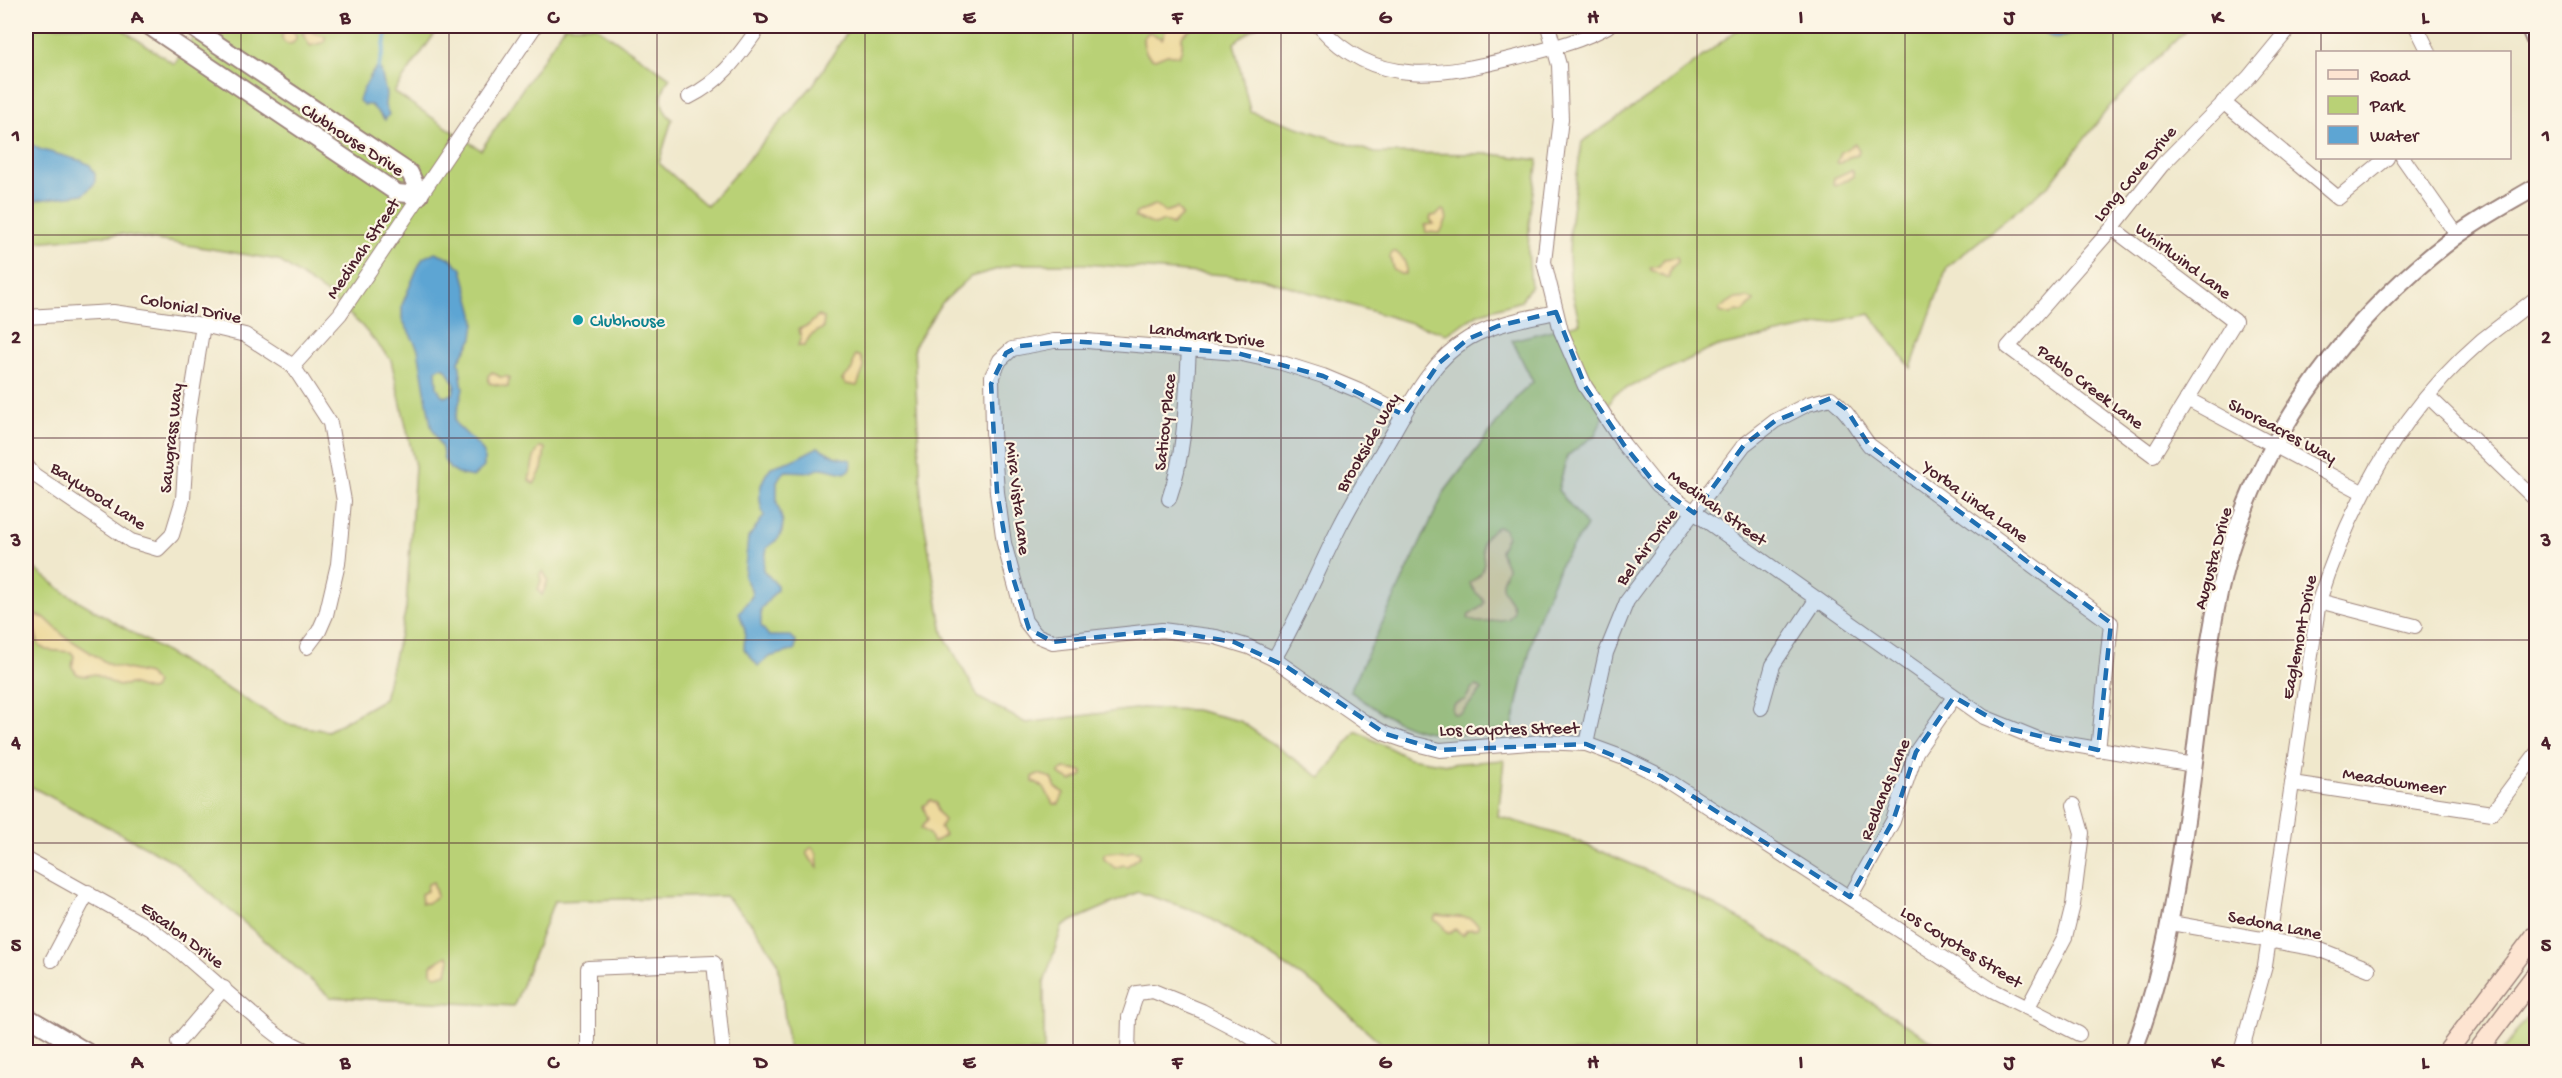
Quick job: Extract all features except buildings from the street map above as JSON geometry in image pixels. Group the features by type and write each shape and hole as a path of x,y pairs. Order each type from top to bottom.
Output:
{"main road":[{"path":"2447,1053 2536,934"},
{"path":"2477,1053 2536,974"}],"street":[{"name":"Clubhouse Drive","path":"148,26 397,193 420,195 410,173 190,26"},
{"name":"Medinah Street","path":"293,366 340,314 536,26"},
{"path":"688,97 712,84 723,74 760,26"},
{"name":"Medinah Street","path":"1548,26 1556,47 1561,81 1561,119 1544,262 1561,331 1585,386 1624,445 1657,486 1984,717 2038,739 2194,765"},
{"path":"1320,27 1339,46 1364,62 1407,73 1455,72 1556,47 1587,37 1608,26"},
{"name":"Long Cove Drive","path":"2008,347 2112,228 2162,165 2255,69 2291,26"},
{"path":"2416,26 2428,51"},
{"path":"2529,26 2536,43"},
{"path":"2223,102 2338,198 2386,159"},
{"path":"2404,159 2457,236"},
{"name":"Augusta Drive","path":"2133,1053 2157,983 2171,923 2219,597 2242,514 2274,446 2313,382 2358,326 2408,276 2457,236 2536,187"},
{"name":"Whirlwind Lane","path":"2112,228 2235,321 2187,399"},
{"name":"Eaglemont Drive","path":"2241,1053 2261,988 2270,940 2319,601 2333,559 2362,492 2377,465 2428,396 2482,340 2536,298"},
{"name":"Colonial Drive","path":"26,317 113,312 204,325 245,335 293,366 330,423 344,501 338,564 327,615 307,647"},
{"name":"Brookside Way","path":"1274,659 1301,612 1341,525 1404,415 1439,363 1468,339 1498,326 1556,312"},
{"name":"Sawgrass Way","path":"158,549 172,535 183,499 188,418 204,325"},
{"name":"Landmark Drive","path":"1000,360 1005,353 1019,346 1054,341 1100,341 1236,353 1302,369 1359,391 1404,415"},
{"name":"Pablo Creek Lane","path":"2008,347 2153,455 2187,399"},
{"name":"Saticoy Place","path":"1169,499 1181,454 1189,348"},
{"name":"Mira Vista Lane","path":"1000,360 995,368 991,384 999,509 1004,543 1022,613 1029,629 1036,635"},
{"path":"2428,396 2536,500"},
{"name":"Bel Air Drive","path":"1586,744 1606,653 1627,601 1744,445 1784,416 1808,404 1831,398"},
{"name":"Yorba Linda Lane","path":"1831,398 1846,409 1853,424 1869,445 2111,623 2098,750"},
{"name":"Shoreacres Way","path":"2187,399 2362,492"},
{"name":"Baywood Lane","path":"26,465 33,474 131,541 158,549"},
{"path":"1761,708 1773,665 1816,600"},
{"path":"2319,601 2415,626"},
{"name":"Los Coyotes Street","path":"1036,635 1045,640 1061,642 1144,631 1188,632 1234,642 1274,659 1363,721 1386,734 1412,743 1440,750 1542,742 1586,744 1624,758 1661,776 1992,990 2079,1034"},
{"name":"Redlands Lane","path":"1850,897 1893,821 1916,752 1954,697"},
{"name":"Meadowmeer","path":"2292,783 2492,813 2536,754"},
{"path":"2028,1007 2065,937 2073,905 2082,833 2074,805"},
{"name":"Escalon Drive","path":"26,859 151,929 281,1038 309,1053"},
{"path":"52,960 88,892"},
{"name":"Sedona Lane","path":"2171,923 2318,949 2369,969"},
{"path":"588,1053 588,968 714,963 723,1053"},
{"path":"178,1042 224,988"},
{"path":"1128,1053 1130,1017 1137,993 1154,991 1202,1011 1239,1030 1274,1053"},
{"path":"26,1016 87,1053"}],"highlighted area":[{"path":"1556,312 1585,386 1624,445 1657,486 1694,513 1744,445 1775,421 1831,398 1846,409 1869,445 2111,623 2098,750 2010,729 1954,697 1916,752 1893,821 1850,897 1661,776 1586,744 1440,750 1386,734 1287,667 1234,642 1162,630 1053,642 1029,629 1010,568 997,492 991,384 1006,353 1019,346 1071,341 1237,353 1323,376 1404,415 1439,363 1468,339 1498,326"}],"green space":[{"path":"26,26 117,26 174,64 202,26 440,26 394,92 481,150 565,26 595,26 670,78 664,88 662,99 664,110 672,119 659,163 707,206 813,85 851,26 1257,26 1234,43 1250,111 1375,153 1491,154 1538,160 1530,211 1528,252 1531,286 1521,301 1478,314 1447,334 1262,278 1085,264 1016,264 970,277 940,305 914,347 922,510 943,633 979,698 1026,723 1142,708 1195,710 1240,721 1321,778 1356,731 1409,758 1447,764 1504,760 1498,816 1570,838 1657,875 1742,920 1949,1052 1391,1052 1317,986 1202,913 1138,892 1062,927 1044,983 1044,1052 789,1052 778,962 753,925 725,896 554,901 514,1006 330,997 173,861 26,784 26,562 67,594 287,724 328,731 384,699 406,609 415,466 391,360 361,325 327,294 278,260 121,234 26,243"},
{"path":"1742,26 2190,26 2109,107 2050,184 1947,267 1911,368 1870,314 1713,348 1614,394 1595,435 1567,456 1558,490 1587,526 1561,563 1536,623 1512,729 1444,734 1409,726 1391,718 1350,691 1445,491 1517,397 1533,382 1512,340 1580,323 1571,286 1569,250 1582,142 1662,88"},
{"path":"2536,1011 2536,1052 2501,1052 2526,1019"}],"sand":[{"path":"1172,26 1194,26 1182,36 1179,56 1167,54 1155,59 1149,56 1144,48 1143,38 1149,32 1162,39 1166,29"},
{"path":"289,30 294,32 296,37 294,42 289,44 284,42 282,37 284,32"},
{"path":"309,31 325,36 325,42 310,46 302,33"},
{"path":"1855,144 1859,150 1858,155 1837,163 1841,152"},
{"path":"1851,170 1853,177 1833,185 1834,178"},
{"path":"1155,205 1165,212 1177,208 1182,215 1172,225 1164,221 1155,225 1135,217 1136,213"},
{"path":"1442,210 1445,211 1447,219 1440,233 1426,232 1425,225 1434,224 1430,219 1431,216 1437,215"},
{"path":"1392,252 1396,252 1404,262 1405,274 1400,274 1393,269 1390,257"},
{"path":"1677,257 1678,262 1671,268 1668,278 1650,268 1659,266 1664,259"},
{"path":"1749,298 1754,301 1743,312 1737,311 1731,315 1719,312 1719,309 1734,299"},
{"path":"818,316 824,318 823,328 810,336 804,346 798,346 801,337 799,329 809,325"},
{"path":"855,355 861,357 864,368 857,386 846,384 842,380 852,370"},
{"path":"492,372 500,377 509,377 508,387 489,383 488,376"},
{"path":"540,447 545,448 542,469 534,484 529,480 534,459"},
{"path":"1497,527 1503,528 1507,536 1500,551 1507,567 1502,586 1512,605 1513,613 1508,619 1487,622 1472,621 1468,618 1469,615 1484,602 1470,583 1481,573 1484,560 1482,545 1484,540"},
{"path":"543,571 548,580 542,595 538,590 541,581 540,574"},
{"path":"30,613 45,618 64,636 110,665 148,674 156,683 153,689 149,690 130,684 118,686 95,674 85,676 77,674 72,667 74,656 71,652 46,650 39,646 35,632 26,623 26,615"},
{"path":"1477,686 1482,690 1461,713 1454,714 1453,704 1465,700 1472,688"},
{"path":"1065,769 1082,771 1083,775 1071,781 1059,774"},
{"path":"1038,774 1052,778 1056,788 1064,793 1059,804 1053,804 1044,787 1033,782 1033,777"},
{"path":"931,800 936,803 938,812 944,820 940,828 945,835 933,843 929,834 921,828 928,819 923,806"},
{"path":"812,847 817,854 818,868 807,855 807,851"},
{"path":"1133,850 1139,852 1140,856 1127,866 1115,868 1104,859 1104,854 1127,853"},
{"path":"433,882 437,896 427,903 422,903 421,894 427,891 428,884"},
{"path":"1436,915 1469,918 1478,924 1478,928 1467,930 1463,935 1455,929 1447,933 1441,923 1434,920"},
{"path":"447,956 450,959 447,973 437,976 431,972 431,965"}],"water":[{"path":"2044,26 2087,26 2066,36 2055,38 2045,34"},
{"path":"375,69 381,70 386,94 385,106 389,114 385,120 371,105 364,105 359,101"},
{"path":"26,141 39,149 90,165 95,174 95,183 84,194 39,200 26,205"},
{"path":"435,252 450,258 462,269 474,314 473,338 459,361 463,389 455,420 484,453 484,467 473,477 458,474 450,469 444,460 442,449 431,426 418,349 402,319 402,305 423,258","holes":["442,367 446,369 455,385 453,394 445,397 437,387 436,370"]},
{"path":"818,447 834,456 851,460 851,469 845,473 822,468 810,472 786,471 777,482 777,503 783,522 782,532 778,539 767,548 763,570 777,585 777,590 761,609 761,626 769,636 791,636 796,641 795,650 769,657 758,666 744,649 745,630 739,613 752,596 744,577 748,538 764,516 760,503 761,485 771,467 793,460"}],"waterway":[{"path":"378,69 386,34 380,26"}],"place":[{"name":"Clubhouse","path":"578,320"}]}
